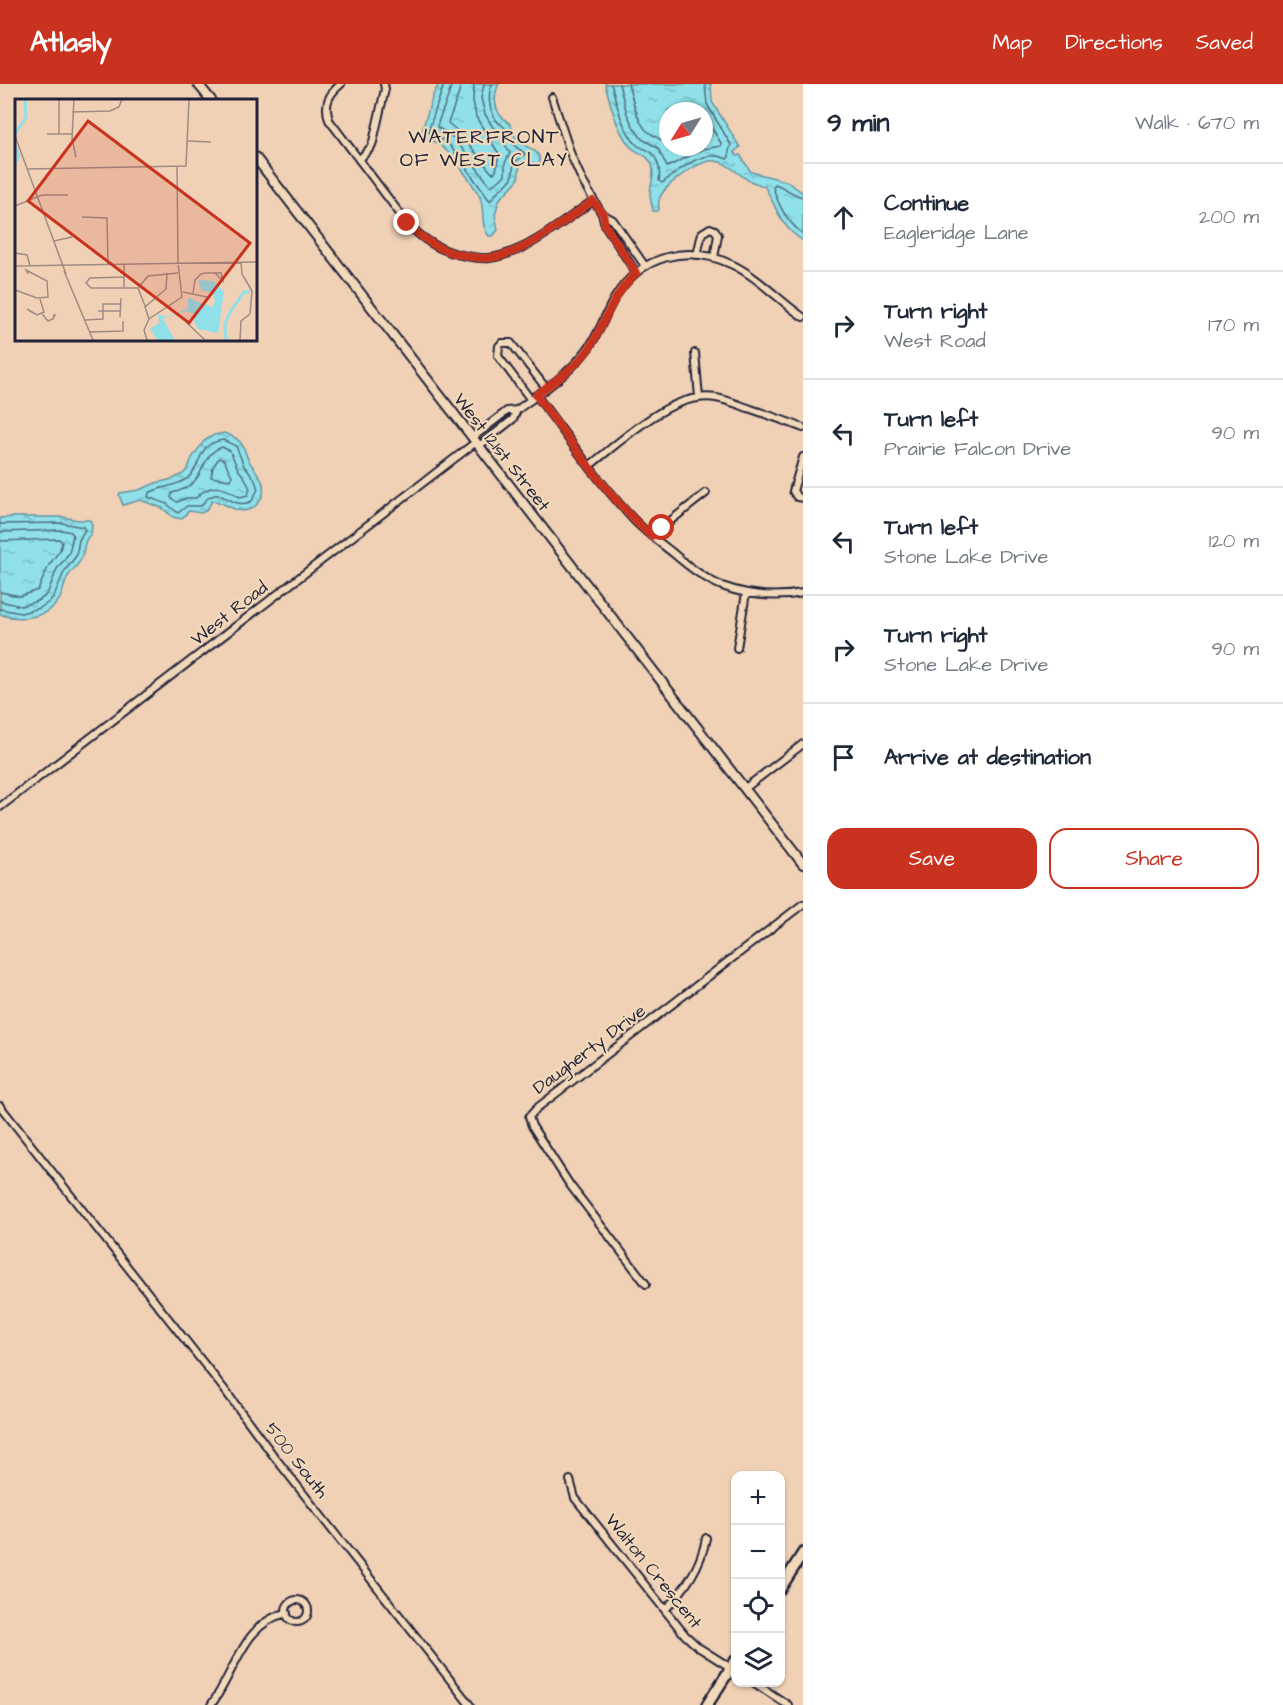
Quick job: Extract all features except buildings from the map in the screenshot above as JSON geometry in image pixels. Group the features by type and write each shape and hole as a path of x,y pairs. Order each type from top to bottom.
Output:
{"main road":[{"path":"785,1581 803,1553"},
{"path":"707,1705 731,1671"}],"street":[{"path":"198,84 210,99"},
{"path":"341,84 327,101 326,111 329,120 414,231 433,245 451,252 488,258 516,250 532,242 593,201"},
{"path":"358,160 373,142 385,89 384,84"},
{"path":"552,97 574,162 593,201 603,214 613,220 645,266"},
{"name":"West 121st Street","path":"256,158 803,864"},
{"path":"603,214 605,225 636,273"},
{"path":"697,255 702,233 710,228 718,235 714,258"},
{"name":"West Road","path":"0,807 475,442 513,419 517,410 569,370 589,349 613,301 625,283 645,266 671,256 697,255 714,258 741,270 803,317"},
{"path":"546,387 512,343 502,343 499,346 498,356 633,519 651,536 704,577 722,586 746,593 773,596 803,593"},
{"path":"695,353 699,397"},
{"path":"589,465 656,415 681,401 699,397 732,402 803,428"},
{"name":"West Road","path":"475,442 507,411 517,410"},
{"path":"803,457 793,491 797,497 803,498"},
{"path":"651,536 706,493"},
{"path":"736,648 746,593"},
{"path":"744,789 803,744"},
{"name":"Daugherty Drive","path":"646,1284 570,1185 532,1126 530,1114 803,904"},
{"name":"500 South","path":"0,1106 470,1705"},
{"name":"Walton Crescent","path":"570,1480 575,1498 685,1635 698,1647 731,1665"},
{"path":"665,1610 683,1590 701,1562 706,1538"},
{"path":"211,1705 252,1634 269,1618 287,1613"},
{"path":"759,1687 788,1705"}],"water":[{"path":"439,84 499,84 495,98 498,112 509,123 517,140 534,150 539,156 539,165 520,164 518,180 499,200 495,215 498,230 493,236 489,236 486,231 481,200 467,177 439,144 421,134 433,95"},
{"path":"605,84 711,84 712,102 659,102 659,156 713,156 713,104 740,147 734,152 737,156 740,155 751,172 786,181 803,193 803,241 784,223 765,187 715,161 700,164 674,181 662,194 659,210 653,211 650,193 652,165 648,158 629,145 614,115"},
{"path":"224,433 235,437 242,444 248,459 262,481 262,497 254,507 243,511 212,501 206,511 201,513 189,511 181,519 173,517 162,508 140,500 123,505 120,493 139,490 183,474 204,441 214,435"},
{"path":"63,517 90,520 92,525 91,534 85,542 81,559 67,578 59,600 47,611 32,617 0,614 0,518"}],"district":[{"name":"WATERFRONT OF WEST CLAY","path":"484,148"}],"route":[{"path":"407,223 423,238 442,249 488,258 516,250 532,242 593,201 603,214 605,225 636,273 625,283 613,301 589,349 569,370 536,395 608,490 633,519 651,536 662,528"}]}
